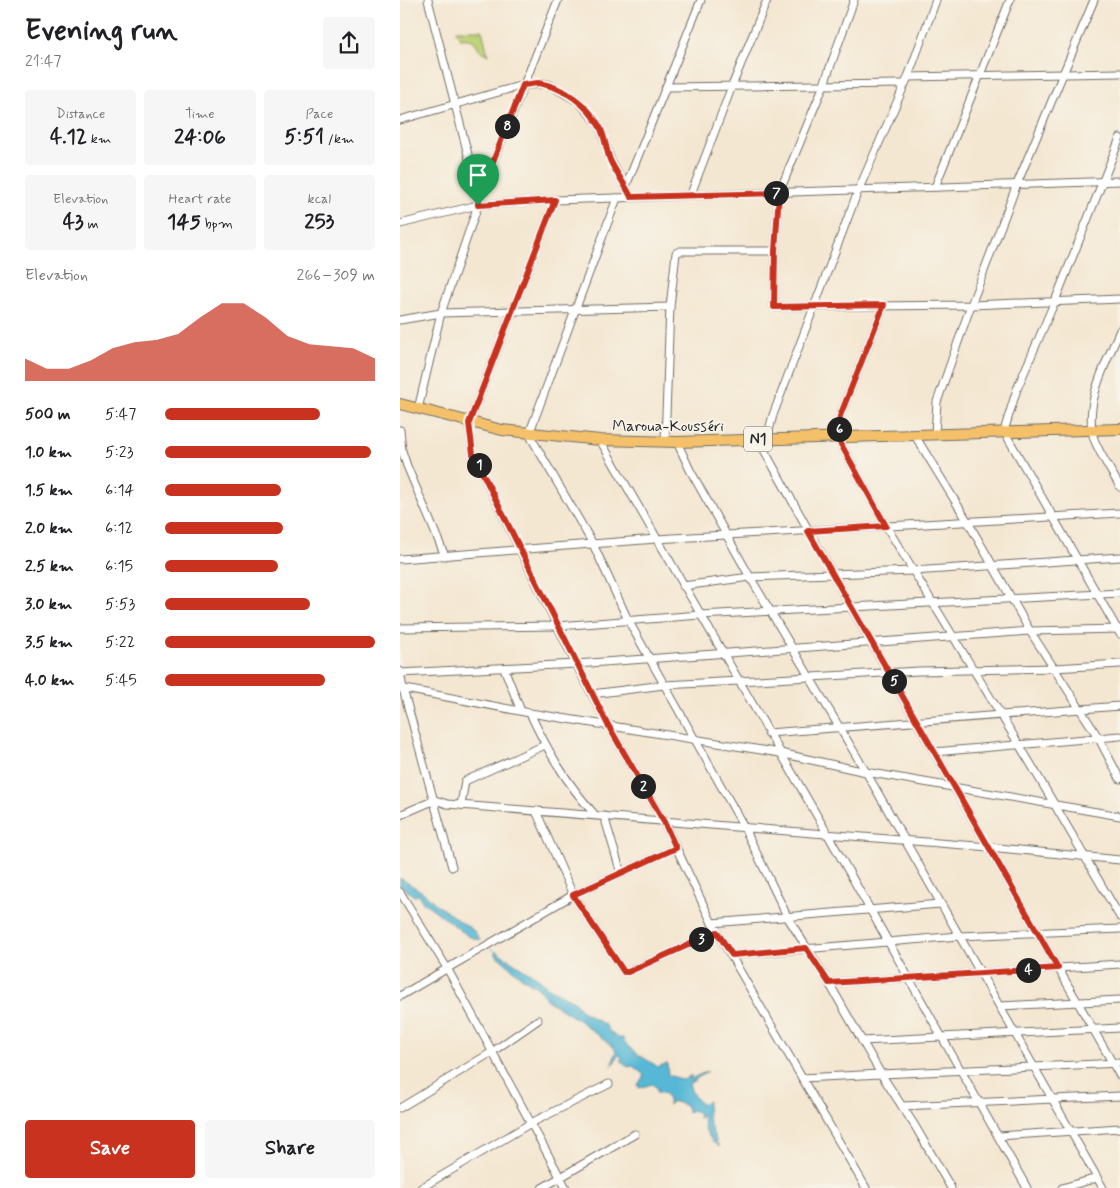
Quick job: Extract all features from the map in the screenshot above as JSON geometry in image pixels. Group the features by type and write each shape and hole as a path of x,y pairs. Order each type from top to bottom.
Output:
{"highway":[{"name":"Maroua-Kousséri","path":"400,404 469,423 529,434 600,440 677,442 1120,429"}],"street":[{"path":"428,0 479,197"},
{"path":"418,409 441,313 478,205 479,197 558,0"},
{"path":"626,186 701,0"},
{"path":"690,194 768,0"},
{"path":"854,0 823,87 779,193 774,307 971,305 1120,299"},
{"path":"936,0 906,80 858,192 773,415 762,439 808,531 832,574 1078,1003 1116,1063 1120,1076"},
{"path":"935,188 1010,0"},
{"path":"935,434 937,402 971,305 1017,184 1094,0"},
{"path":"666,87 823,87 980,76 1120,73"},
{"path":"400,120 523,85 548,84 578,101 600,127 611,161 631,197"},
{"path":"452,867 435,800 401,688 400,673 576,664 649,657 1030,631 1119,630 1004,431 1017,389 1055,301 1120,138"},
{"path":"400,224 478,205 555,200 690,194 858,192 1120,181"},
{"path":"617,198 529,434 593,544 628,620 692,738 744,827 788,918 829,983 881,1074 951,1188"},
{"path":"555,200 469,423 473,454 522,550 576,664 608,725 664,822 712,923 866,1188"},
{"path":"665,442 670,307 675,256 678,251 775,251"},
{"path":"884,305 840,416 837,437 886,526 952,637 1002,715 1120,917"},
{"path":"400,320 441,313 670,307"},
{"path":"1120,330 1101,375 1092,407 1092,430 1095,440 1120,487"},
{"path":"400,430 402,451 407,466 445,556"},
{"path":"914,434 968,522 1030,631 1056,668 1079,709 1116,764 1120,779"},
{"path":"600,440 827,833 1027,1188"},
{"path":"677,442 690,470 750,577 866,772 1103,1188"},
{"path":"400,559 656,539 1120,513"},
{"path":"683,586 750,577 913,571 992,564 1120,557"},
{"path":"400,628 558,626 771,610 1120,593"},
{"path":"592,694 664,685 889,673 1056,668 1120,664"},
{"path":"504,668 521,711"},
{"path":"401,688 521,711 780,753 866,772 1120,816"},
{"path":"768,733 1120,706"},
{"path":"530,712 545,745 570,786 594,815"},
{"path":"934,752 1120,736"},
{"path":"460,805 465,782 545,745"},
{"path":"400,815 435,800 460,805 827,833 906,842 989,847 1120,860"},
{"path":"536,811 573,895 624,972 628,972 717,932"},
{"path":"604,816 621,873"},
{"path":"400,996 573,895 676,848"},
{"path":"401,897 447,968 566,1188"},
{"path":"712,923 940,904"},
{"path":"732,955 959,936 1120,929"},
{"path":"829,983 1120,964"},
{"path":"1000,1006 1120,1000"},
{"path":"400,1108 492,1052 538,1020"},
{"path":"862,1041 1120,1028"},
{"path":"802,1078 1116,1063"},
{"path":"421,1188 532,1123 609,1084"},
{"path":"902,1106 1120,1096"},
{"path":"999,1136 1120,1128"},
{"path":"542,1188 635,1134"},
{"path":"1062,1188 1097,1178"}],"green space":[{"path":"456,30 482,30 488,55 479,50 472,40 460,39"}],"water":[{"path":"400,878 424,893 437,905 474,931 480,940 468,936 421,900 419,895 414,896 400,885"},
{"path":"496,951 541,980 547,987 574,1001 582,1011 605,1025 609,1031 620,1039 622,1037 628,1047 638,1054 658,1067 667,1063 668,1075 684,1080 691,1075 690,1079 708,1071 689,1084 699,1102 702,1104 708,1101 708,1119 719,1147 707,1133 703,1116 698,1118 699,1113 692,1110 688,1112 685,1105 672,1101 669,1105 666,1094 657,1092 657,1088 652,1084 639,1088 638,1085 644,1075 633,1066 628,1067 620,1060 622,1058 619,1054 612,1066 616,1051 613,1047 580,1021 547,1000 538,988 524,979 495,954"}],"waterway":[{"path":"490,948 497,953"}],"route":[{"path":"548,84 570,95 590,113 600,127 611,161 631,197 779,193 774,307 884,305 840,416 837,437 886,526 808,531 1058,968 829,983 806,948 732,955 717,932 628,972 621,970 573,895 676,848 664,822 608,725 576,664 522,550 473,454 470,444 469,423 555,200 478,205 479,197 523,85 548,84"}]}
